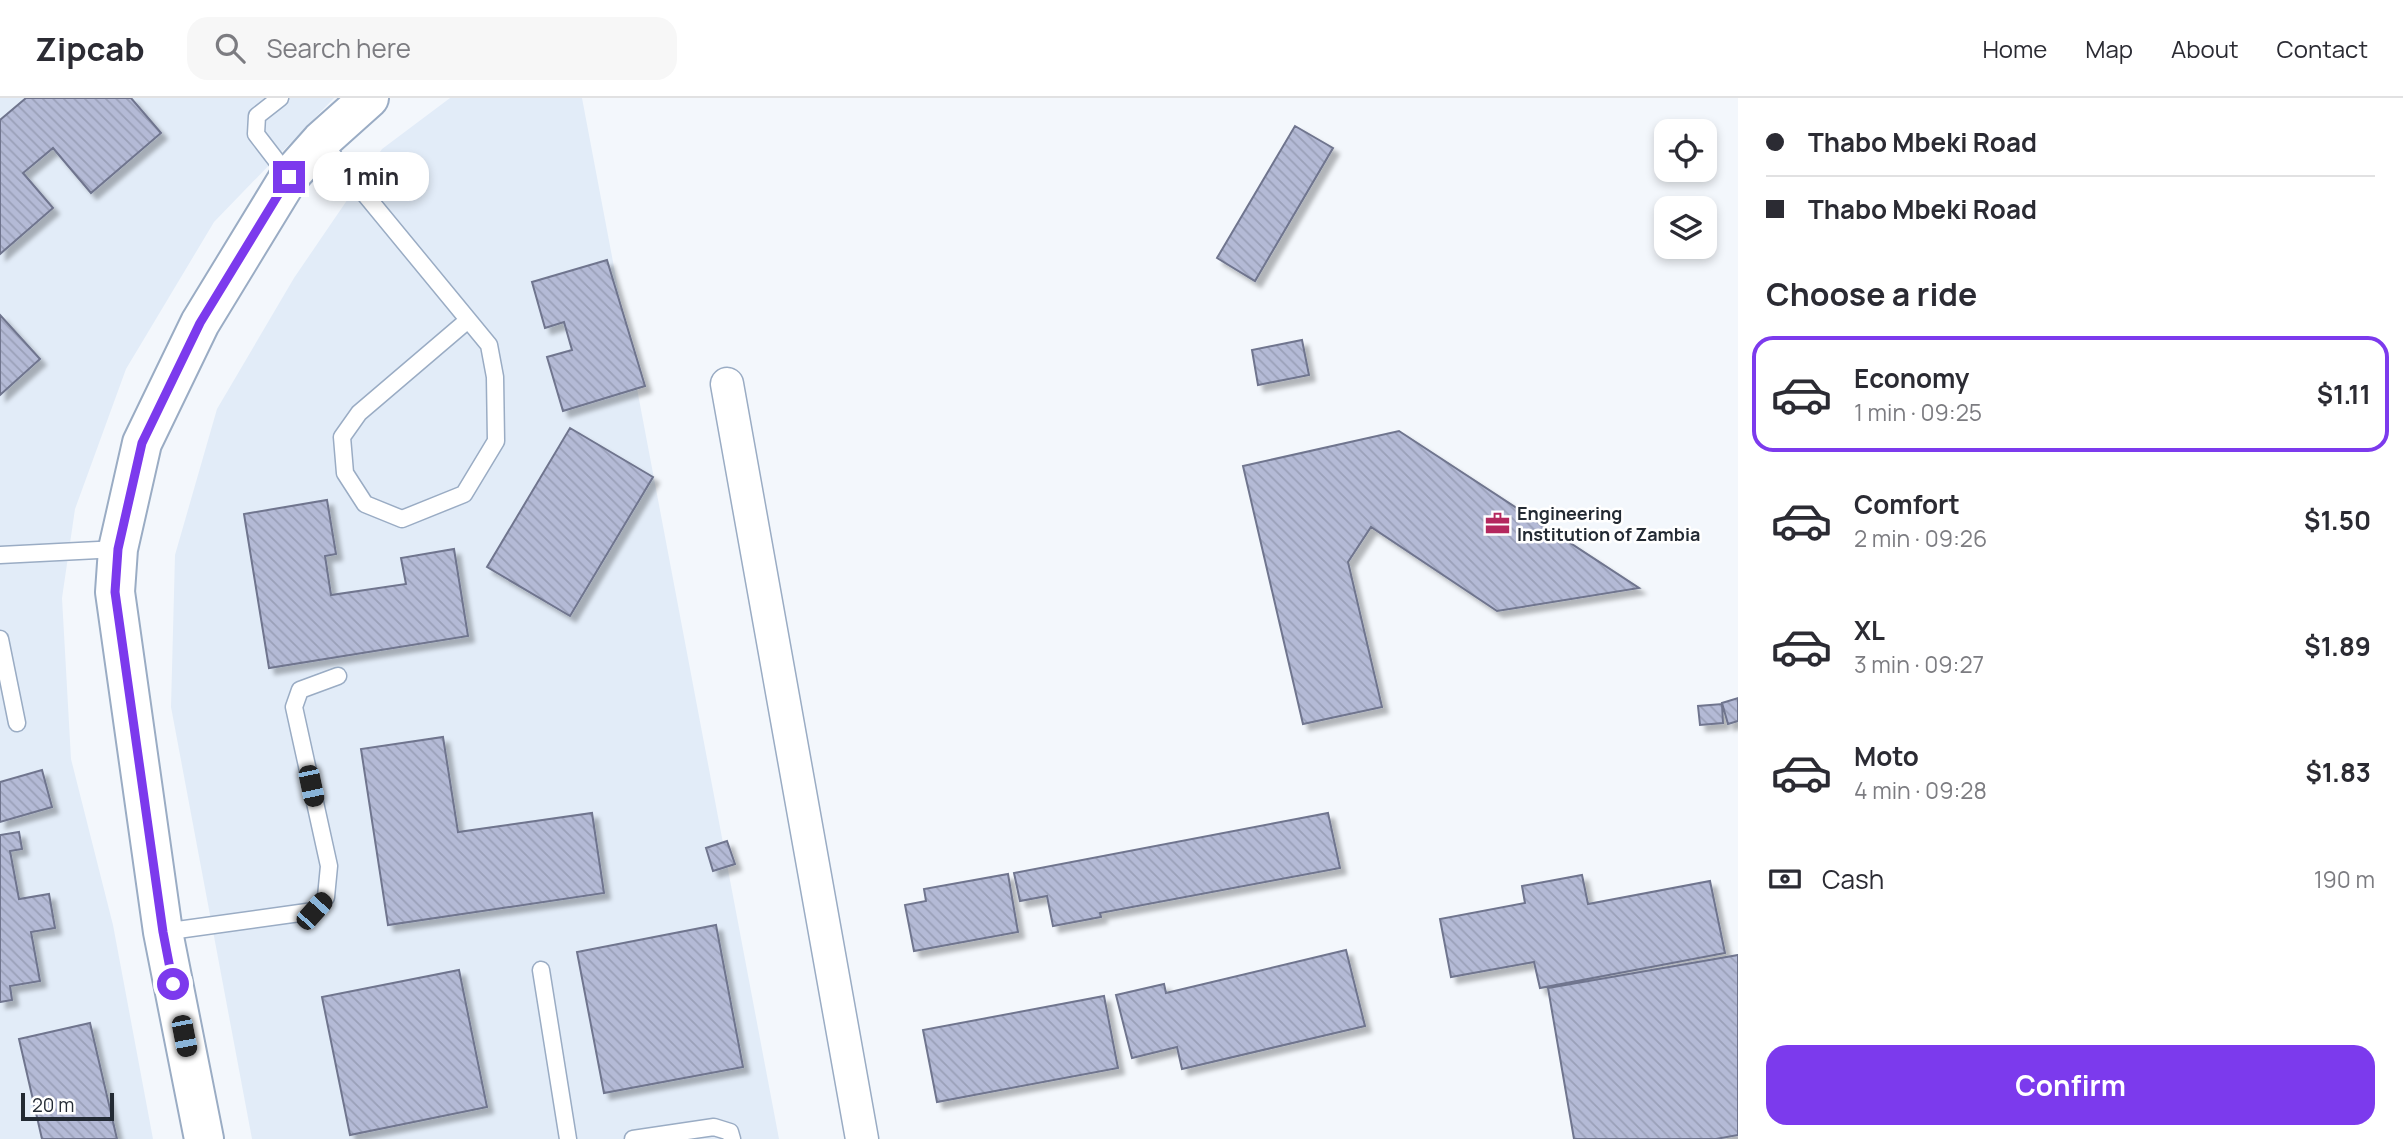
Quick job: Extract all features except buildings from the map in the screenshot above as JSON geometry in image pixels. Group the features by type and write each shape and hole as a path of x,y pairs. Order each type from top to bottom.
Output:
{"main road":[{"path":"204,1139 163,932 115,592 118,549 142,443 200,323 289,177 321,141 369,98"}],"street":[{"path":"727,384 862,1139"}],"lane":[{"path":"280,98 257,117 256,134 289,177"},
{"path":"321,141 489,345 495,377 496,440 464,494 402,519 365,504 345,473 342,437 359,413 468,320"},
{"path":"0,555 118,549"},
{"path":"0,639 17,723"},
{"path":"163,932 314,911 326,897 329,866 293,706 300,690 338,676"},
{"path":"541,970 568,1139"},
{"path":"633,1139 714,1127 730,1132 732,1139"}],"shaded area":[{"path":"0,98 334,98 214,222 126,369 75,509 62,598 71,759 113,925 153,1139 0,1139"},
{"path":"450,98 582,98 779,1139 252,1139 171,707 175,555 217,409 294,278 382,149"}],"place":[{"name":"Engineering Institution of Zambia","path":"1497,524"}],"route":[{"path":"173,984 163,932 115,592 118,549 142,443 200,323 289,177"}]}
